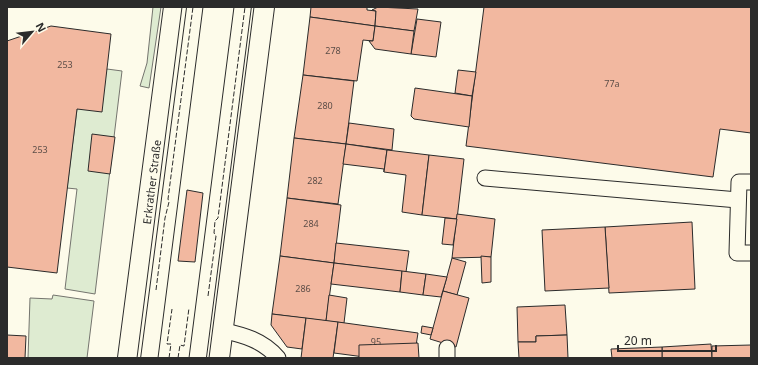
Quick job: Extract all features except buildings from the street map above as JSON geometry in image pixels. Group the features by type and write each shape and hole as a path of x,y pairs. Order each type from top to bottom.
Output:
{"main road":[{"name":"Erkrather Straße","path":"129,358 175,7"},
{"path":"218,358 263,7"}],"lane":[{"path":"485,178 738,200"},
{"path":"751,182 739,182 737,253 751,253"},
{"path":"221,330 253,339 269,347 278,358"}],"green space":[{"path":"153,7 161,7 149,88 140,86 147,63"},
{"path":"107,69 122,71 95,294 65,289 77,189 67,188 77,109"},
{"path":"53,295 94,301 87,358 28,358 30,298 52,299"}],"tram line":[{"path":"137,358 182,7"},
{"path":"158,358 203,7"},
{"path":"189,358 234,7"},
{"path":"209,358 254,7"}],"fence":[{"path":"156,290 165,218 169,202 168,199 193,7"},
{"path":"208,296 216,236 214,233 215,221 218,218 245,7"},
{"path":"178,358 180,345 184,346 189,308"},
{"path":"169,358 171,344 167,344 172,309"}]}
